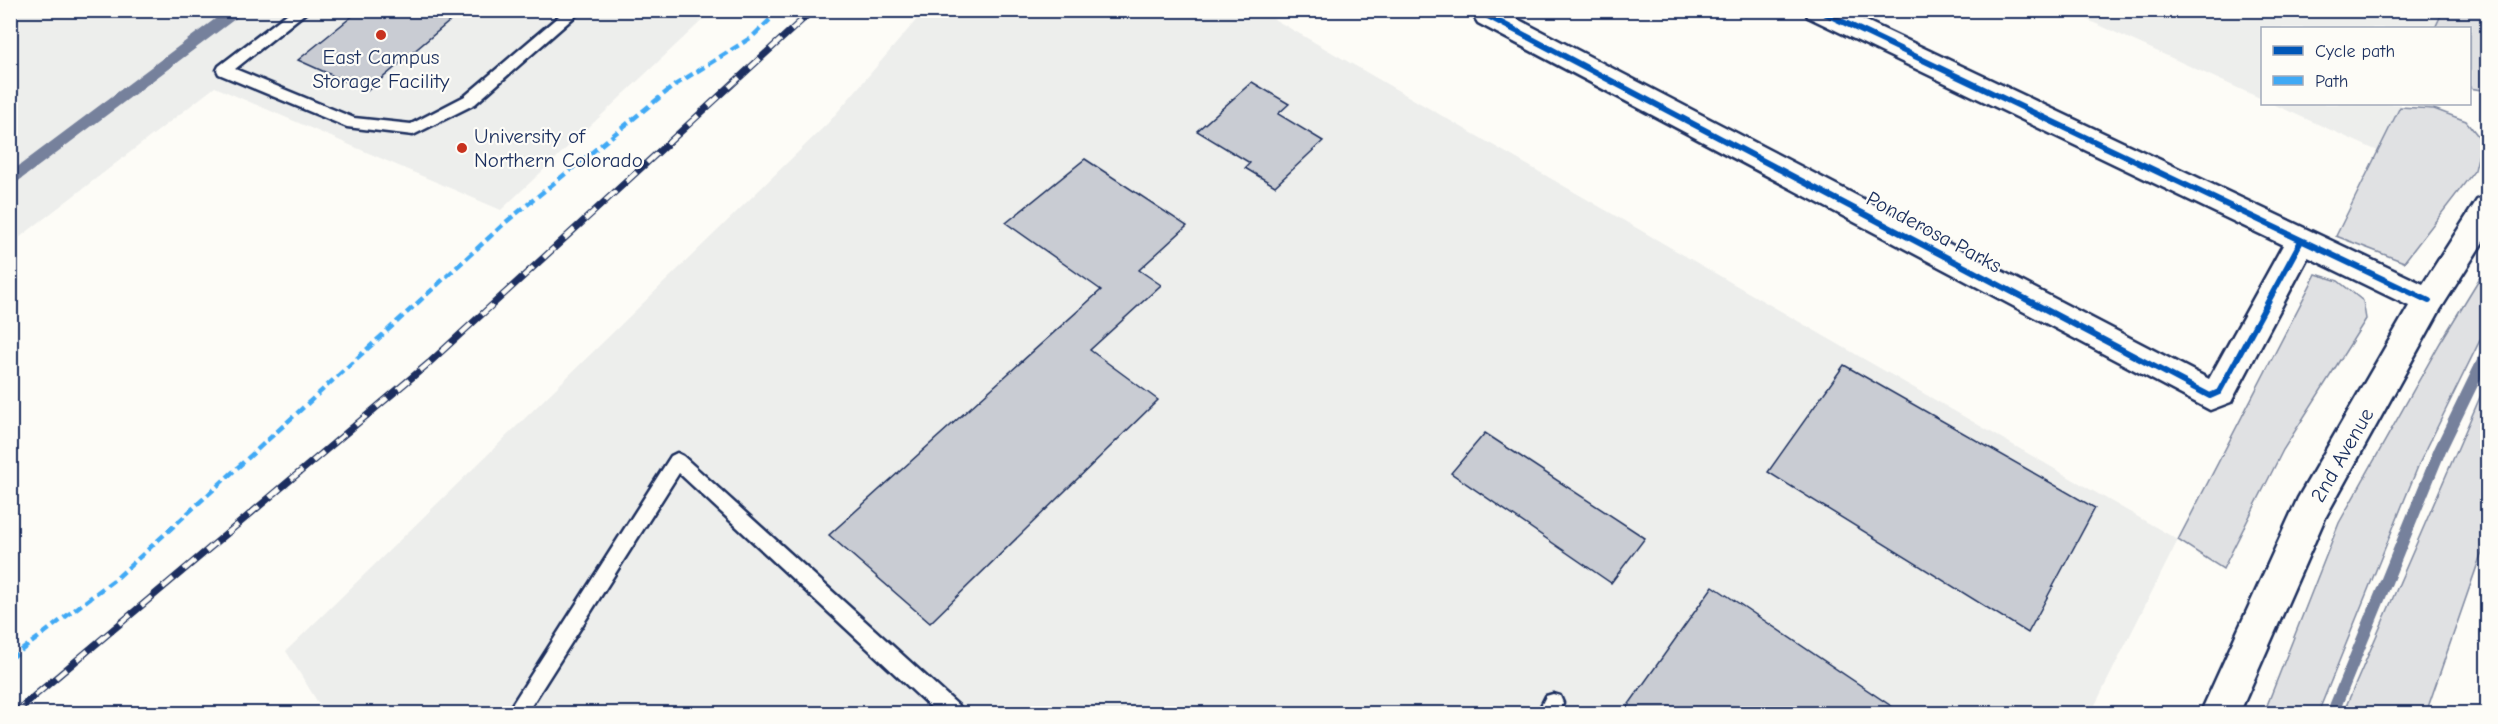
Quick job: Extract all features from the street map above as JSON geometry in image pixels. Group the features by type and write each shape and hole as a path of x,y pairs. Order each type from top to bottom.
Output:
{"street":[{"name":"Ponderosa Parks","path":"1483,10 1488,16 2210,396 2219,392 2301,241"},
{"path":"1818,10 2429,301"},
{"name":"2nd Avenue","path":"2219,714 2311,509 2429,301 2487,208"}],"lane":[{"path":"302,10 224,70 352,123 413,130 470,100 575,10"},
{"path":"515,714 677,461 953,714"}],"shaded area":[{"name":"University of Northern Colorado","path":"11,11 712,11 501,210 215,87 11,244"},
{"path":"924,11 1260,11 2178,540 2091,713 325,714 286,651 828,123"},
{"path":"2068,11 2443,11 2435,27 2261,27 2261,99"},
{"path":"2443,11 2487,11 2487,91 2471,88 2471,27 2435,27"},
{"path":"2275,105 2401,105 2380,152"},
{"path":"2400,107 2434,109 2466,121 2482,141 2475,170 2404,262 2336,236"},
{"path":"2487,266 2487,326 2419,464 2318,713 2264,713 2339,523 2440,343"},
{"path":"2316,274 2338,281 2363,301 2366,319 2283,450 2223,569 2178,540"},
{"path":"2487,381 2487,537 2426,713 2343,713"}],"building":[{"name":"East Campus Storage Facility","path":"360,10 463,10 367,91 298,60"},
{"path":"1252,82 1289,104 1278,114 1323,141 1275,186 1245,168 1250,163 1197,131"},
{"path":"1085,159 1187,226 1139,270 1161,285 1090,350 1158,400 930,623 829,535 1101,290 1006,223"},
{"path":"1844,365 2095,508 2028,633 1768,472"},
{"path":"1485,433 1645,538 1611,583 1451,473"},
{"path":"1713,586 1903,714 1622,714"}],"waterway":[{"path":"10,180 237,10"},
{"path":"2332,714 2440,450 2488,351"}],"railway":[{"path":"13,714 429,363 813,10"}],"marked path":[{"path":"10,659 119,576 506,222 675,85 752,37 780,10"}],"cycle path":[{"path":"1483,10 1488,16 2210,396 2219,392 2301,241"},
{"path":"1818,10 2429,301"}],"place":[{"name":"East Campus Storage Facility","path":"381,35"},
{"name":"University of Northern Colorado","path":"462,148"}]}
